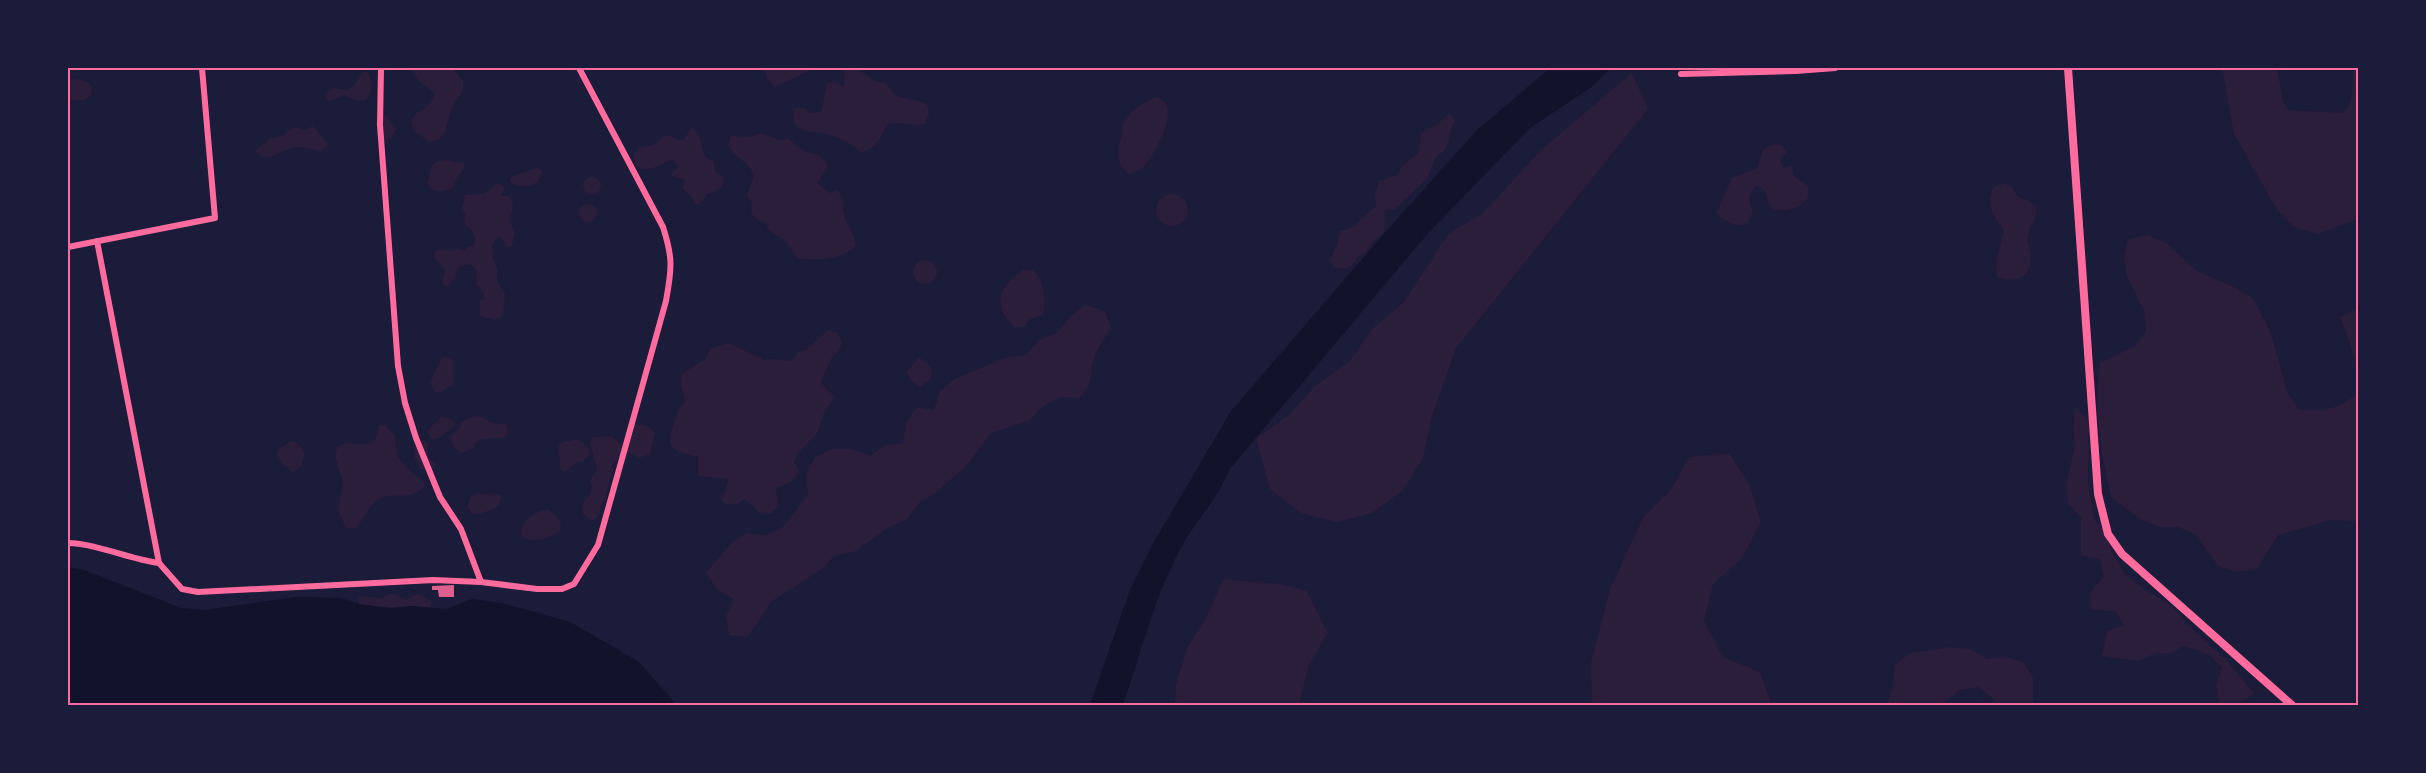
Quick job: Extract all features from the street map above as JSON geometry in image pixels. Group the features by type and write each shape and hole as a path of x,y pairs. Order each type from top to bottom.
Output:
{"street":[{"path":"68,248 215,218 202,68"},
{"path":"381,68 380,125 398,366 405,403 416,438 440,497 461,529 481,582"},
{"path":"97,241 159,563 182,589 198,592 433,580 481,582 537,590 562,590 574,584 598,545 666,301 672,265 671,250 663,226 579,68"},
{"path":"1681,74 1835,68"},
{"path":"2068,68 2098,494 2108,534 2122,554 2293,705"},
{"path":"68,543 83,544 136,560 159,563"}],"shaded area":[{"path":"414,68 452,68 463,81 463,91 452,107 445,132 439,139 430,142 414,131 411,121 416,113 428,106 435,93 419,81"},
{"path":"764,68 815,68 775,87 767,79"},
{"path":"845,68 852,68 874,80 886,83 890,90 900,97 927,104 929,114 925,124 888,124 875,144 861,153 837,137 798,127 793,117 794,108 804,108 811,113 821,112 827,83 837,82 844,87"},
{"path":"1550,68 1611,68 1593,86 1530,128 1429,232 1229,470 1219,491 1186,539 1171,568 1155,606 1123,705 1090,705 1130,590 1154,542 1231,411 1477,130"},
{"path":"2222,68 2277,68 2283,102 2289,110 2342,113 2351,99 2353,68 2358,68 2358,219 2318,234 2294,227 2277,210 2234,134"},
{"path":"362,72 367,72 371,83 370,94 366,100 358,101 344,95 330,101 325,99 326,93 333,88 347,90 355,84"},
{"path":"1632,73 1648,109 1456,348 1431,419 1423,459 1402,491 1372,513 1337,522 1301,513 1270,489 1256,438 1289,415 1315,386 1350,361 1372,329 1404,302 1448,234 1483,213 1541,150"},
{"path":"79,79 90,83 91,95 85,100 68,100 68,80"},
{"path":"1155,97 1163,100 1167,107 1168,115 1163,134 1144,166 1129,174 1122,167 1118,152 1124,122 1131,113"},
{"path":"1448,114 1456,119 1450,132 1449,142 1444,151 1436,157 1427,179 1395,209 1385,211 1384,232 1372,243 1367,252 1358,257 1349,269 1334,268 1330,259 1337,246 1340,231 1354,227 1376,207 1375,195 1379,181 1397,175 1402,166 1419,152 1421,133 1439,123"},
{"path":"381,117 388,117 396,129 390,139 383,142 378,140 379,130 375,123"},
{"path":"313,126 329,145 321,151 296,147 265,157 255,151 269,139 284,135 291,128 304,130"},
{"path":"692,128 700,138 705,156 714,162 715,172 723,177 723,186 713,193 708,193 700,204 695,205 691,196 683,189 685,179 675,178 671,174 678,168 677,163 672,160 652,168 641,169 633,157 638,148 654,145 661,138 669,135 683,140"},
{"path":"762,133 780,140 789,139 805,151 820,155 825,161 828,166 817,183 830,193 838,190 840,194 845,216 856,245 850,250 837,257 798,259 786,241 769,230 766,223 757,220 751,213 752,203 747,195 754,176 749,166 728,145 731,136 750,137"},
{"path":"1771,145 1781,145 1787,152 1780,159 1783,168 1792,165 1793,175 1808,186 1808,198 1801,205 1792,209 1773,210 1766,192 1758,185 1750,196 1753,210 1750,219 1743,226 1735,225 1716,214 1732,178 1757,168 1763,149"},
{"path":"446,160 464,163 464,168 455,181 454,187 444,191 432,190 428,183 431,167 436,162"},
{"path":"537,168 541,170 541,176 535,183 520,186 510,182 510,177"},
{"path":"592,177 598,180 601,186 598,192 592,195 586,192 583,186 586,180"},
{"path":"2004,183 2013,188 2018,197 2028,200 2036,207 2035,219 2027,237 2031,255 2030,265 2020,278 2009,280 1997,277 1997,258 2004,230 1990,204 1994,187"},
{"path":"496,184 501,184 505,188 501,196 509,196 512,200 513,209 509,219 515,232 512,246 507,248 502,239 498,237 492,245 497,268 497,282 505,294 503,315 495,320 480,316 480,301 484,299 483,291 476,284 475,269 470,265 460,267 447,286 442,284 445,269 434,258 434,253 437,250 465,251 467,247 472,247 475,236 464,223 465,214 462,210 465,195 484,194"},
{"path":"1172,194 1183,199 1188,210 1183,221 1172,226 1161,221 1156,210 1161,199"},
{"path":"588,204 594,207 597,213 594,219 588,222 582,219 579,213 582,207"},
{"path":"2148,235 2166,243 2197,271 2253,298 2271,333 2287,391 2298,409 2328,409 2356,395 2355,364 2340,317 2358,309 2358,521 2331,520 2278,535 2257,569 2237,572 2218,566 2196,535 2178,527 2160,527 2141,520 2111,497 2101,447 2098,414 2100,363 2135,346 2146,331 2144,311 2127,276 2124,258 2128,239"},
{"path":"925,260 934,263 937,272 934,281 925,284 916,281 913,272 916,263"},
{"path":"1023,270 1033,270 1040,279 1044,291 1044,309 1043,315 1030,319 1024,327 1014,327 1002,311 1001,296 1008,282"},
{"path":"1085,305 1105,311 1111,329 1100,345 1093,363 1090,381 1080,398 1060,397 1042,407 1029,421 991,433 967,465 937,492 919,503 907,519 888,528 854,552 835,555 822,569 771,602 748,637 729,635 726,615 734,599 717,590 706,573 731,543 747,533 766,535 784,526 808,494 806,475 815,457 832,449 852,449 870,456 885,445 903,443 906,423 917,407 934,410 940,391 955,379 1007,357 1026,355 1039,340 1058,332 1070,317"},
{"path":"828,330 838,333 842,342 839,351 831,359 821,383 835,397 824,413 818,432 797,454 794,463 799,471 797,475 790,482 776,487 778,506 771,513 761,514 745,499 737,504 727,505 720,498 726,490 728,479 698,476 698,457 679,452 671,446 671,432 678,409 685,402 681,374 706,359 710,349 729,343 764,360 791,361 797,353 806,350"},
{"path":"442,356 451,358 454,362 453,385 440,392 435,392 430,383"},
{"path":"919,357 932,370 931,380 919,387 911,381 907,372"},
{"path":"2075,407 2089,422 2088,481 2094,519 2108,534 2113,554 2123,572 2138,585 2172,606 2185,622 2229,663 2254,694 2238,703 2219,704 2216,685 2222,667 2208,654 2183,646 2170,654 2156,653 2138,661 2102,656 2107,631 2124,625 2116,612 2090,609 2091,591 2104,577 2100,559 2081,556 2081,518 2068,503 2066,484 2075,446 2073,427"},
{"path":"442,416 454,420 456,425 441,437 432,440 427,431"},
{"path":"474,416 482,417 495,424 507,425 508,434 504,438 481,439 472,446 476,447 461,453 453,446 450,437 460,427 461,422"},
{"path":"379,425 384,425 395,436 397,456 411,472 423,481 425,486 413,494 380,499 369,509 356,528 346,528 338,510 343,482 335,457 337,447 346,443 365,444 375,441"},
{"path":"633,425 646,426 655,433 650,454 639,458 625,451 613,464 601,509 596,519 591,520 583,514 582,504 589,497 592,487 591,480 597,470 590,442 592,437 611,436 623,445 629,428"},
{"path":"580,439 589,450 589,455 565,472 561,470 558,447 562,442"},
{"path":"424,440 428,444 428,457 435,463 434,468 430,470 420,469 415,458 414,447 419,441"},
{"path":"291,441 299,444 305,453 301,467 293,472 281,463 277,454 278,449"},
{"path":"1729,453 1750,486 1761,522 1742,558 1713,584 1704,621 1723,657 1760,672 1772,705 1592,705 1591,663 1610,589 1643,518 1670,491 1689,457"},
{"path":"478,493 499,495 502,498 495,508 475,514 467,507 470,497"},
{"path":"549,510 560,520 561,529 557,533 540,540 529,540 520,534 530,517"},
{"path":"68,567 84,570 181,608 204,610 297,597 341,598 359,604 390,608 413,606 446,609 472,599 502,603 570,622 638,661 677,705 68,705"},
{"path":"1223,579 1279,584 1307,591 1328,633 1308,667 1299,705 1175,705 1176,684 1187,648 1207,616"},
{"path":"389,594 407,600 421,595 430,601 430,608 413,606 390,608 359,604 359,596 381,598"},
{"path":"1950,647 1970,649 1987,659 2006,657 2023,662 2033,678 2033,705 1997,705 1994,699 1978,687 1959,690 1942,705 1887,705 1893,686 1895,665 1910,653"}],"building":[{"path":"454,585 454,597 439,597 438,590 432,590 432,586"}]}
